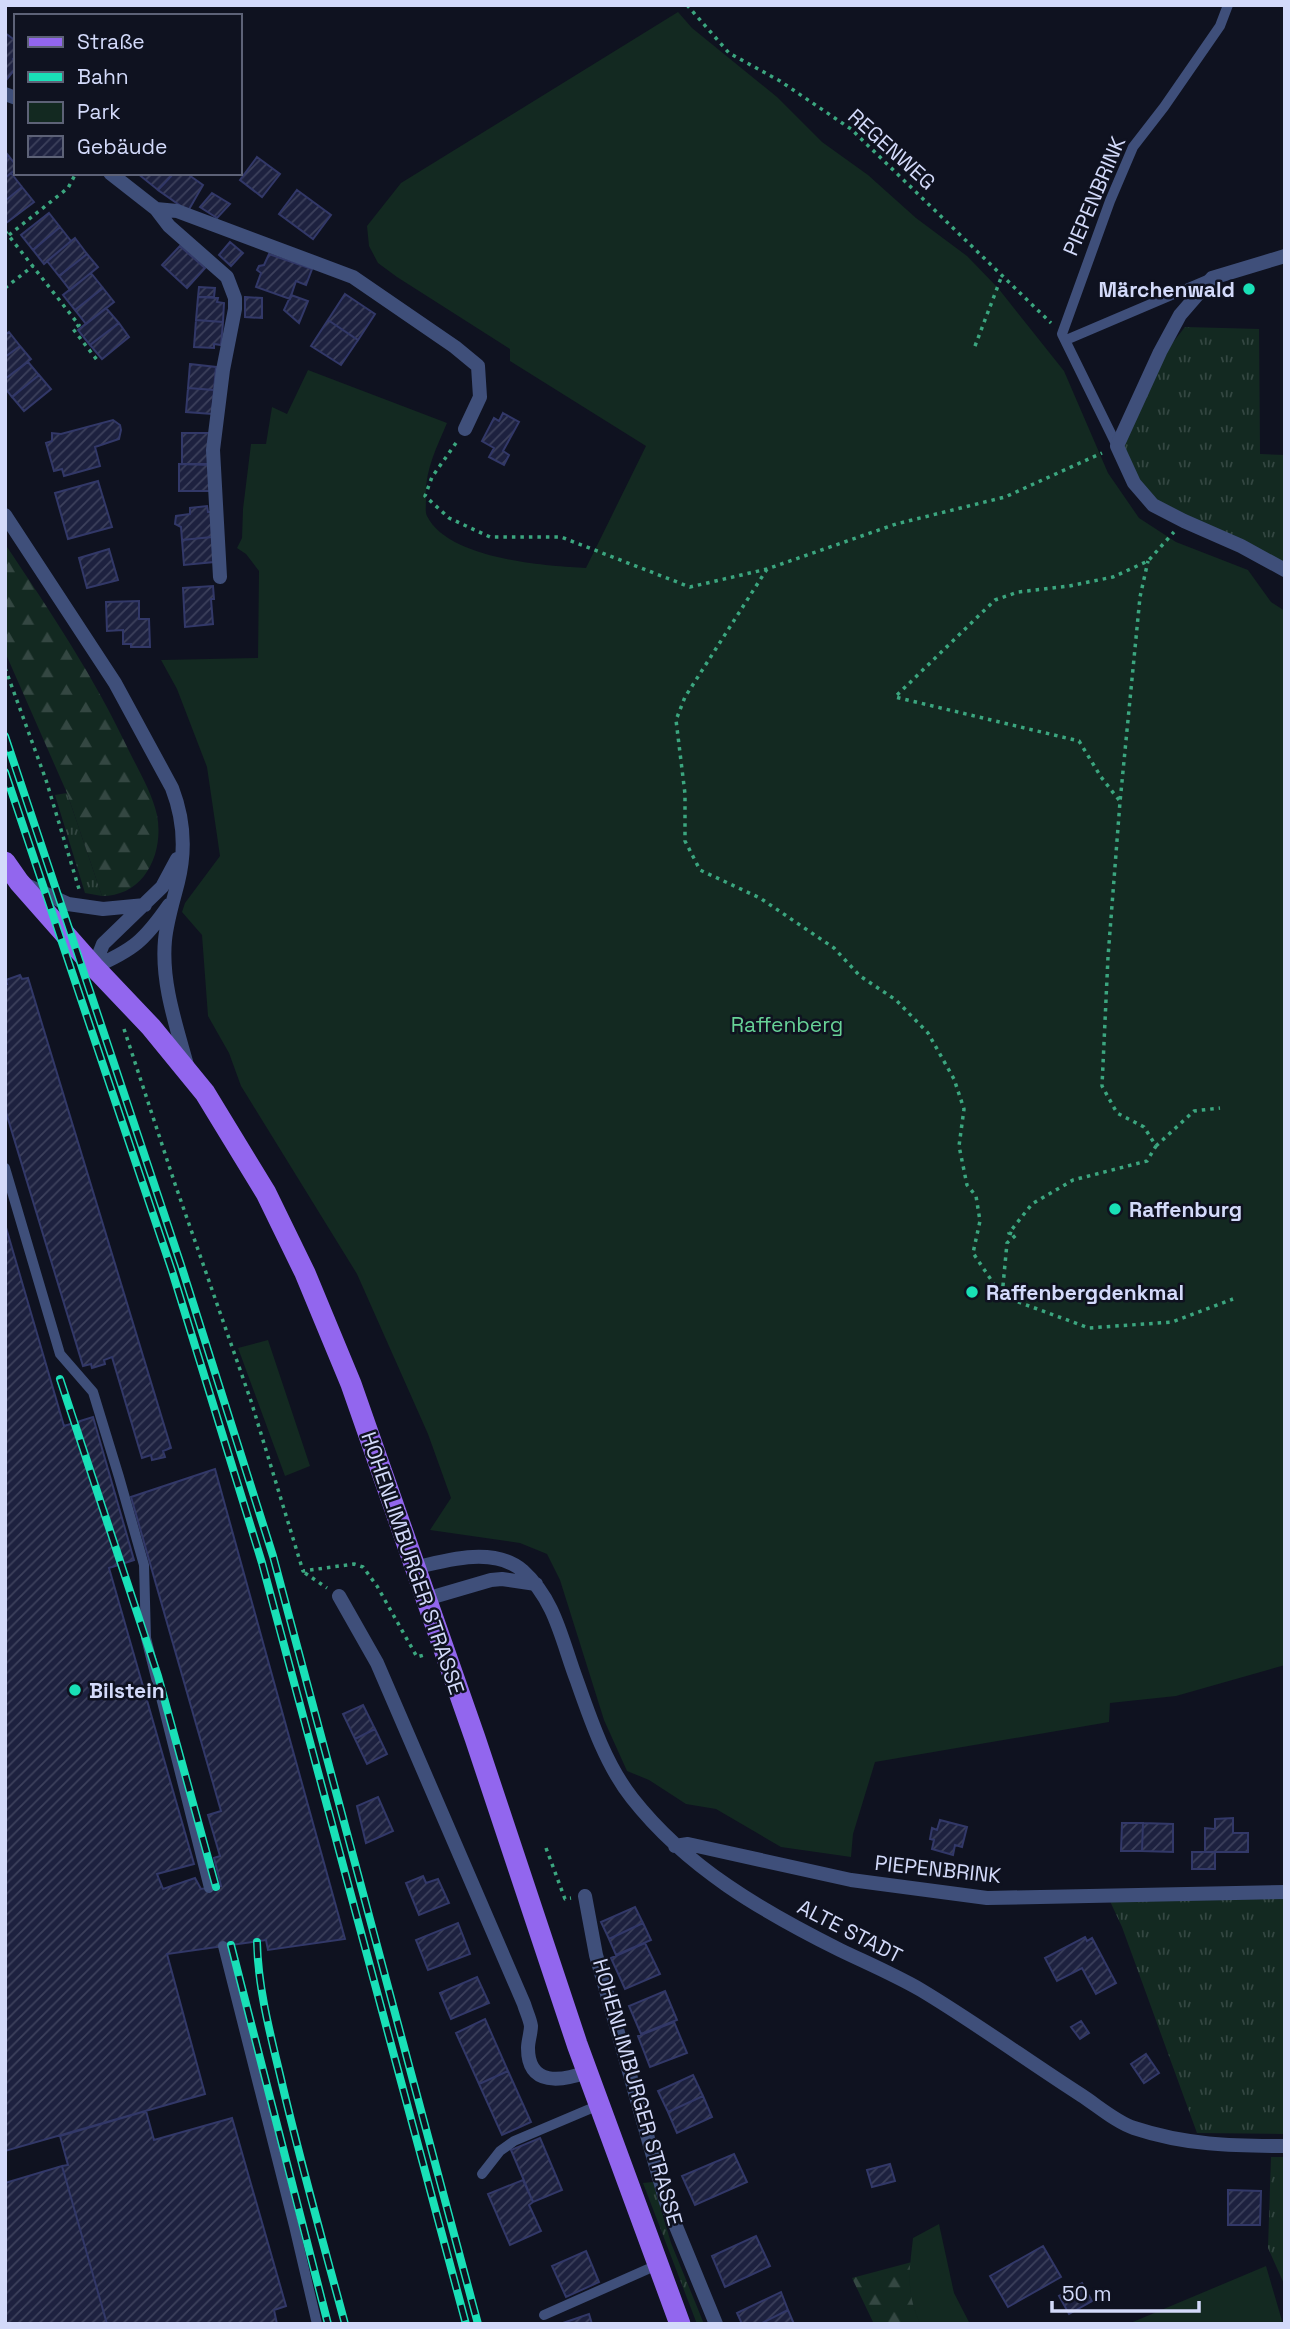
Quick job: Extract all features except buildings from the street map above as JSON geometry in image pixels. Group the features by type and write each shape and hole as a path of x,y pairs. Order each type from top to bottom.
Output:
{"main road":[{"name":"HOHENLIMBURGER STRASSE","path":"5,862 19,882 144,1020 205,1093 266,1193 305,1273 342,1359 475,1738 587,2072 680,2324"}],"street":[{"path":"113,175 156,209 169,226 227,277 235,298 213,450 220,577"},
{"path":"156,209 177,211 353,277 455,347 478,366 480,397 465,429"},
{"path":"1285,256 1212,278 1180,315 1117,446 1135,483 1153,505 1285,570"},
{"name":"HOHENLIMBURGER STRASSE","path":"5,515 115,683 172,788 183,827 182,864 165,942 166,980 190,1076"},
{"path":"94,967 103,944 162,887 182,850"},
{"path":"19,882 68,904 108,909 145,905"},
{"name":"HOHENLIMBURGER STRASSE","path":"94,967 136,946 150,933 173,899"},
{"name":"ALTE STADT","path":"414,1568 455,1558 500,1559 521,1569 536,1584 558,1621 576,1681 615,1773 631,1797 675,1846 705,1872 744,1898 920,1990 1131,2127 1214,2146 1285,2146"},
{"path":"426,1599 491,1580 536,1584"},
{"name":"HOHENLIMBURGER STRASSE","path":"339,1596 377,1663 524,2004 531,2026 528,2051 532,2067 539,2074 563,2080 587,2072"},
{"name":"PIEPENBRINK","path":"675,1846 688,1844 851,1880 987,1898 1285,1892"},
{"name":"HOHENLIMBURGER STRASSE","path":"586,1896 596,1955 666,2202 716,2324"}],"lane":[{"name":"PIEPENBRINK","path":"1064,337 1110,201 1133,147 1220,26 1228,5"},
{"path":"1117,446 1064,337 1212,278"},
{"path":"5,1168 60,1353 93,1392 144,1565 146,1638 209,1888"},
{"path":"223,1946 317,2324"},
{"path":"482,2174 500,2151 514,2141 599,2105"},
{"path":"544,2315 657,2264"}],"path":[{"name":"REGENWEG","path":"687,5 729,53 780,82 851,129 1064,337"},
{"path":"75,175 68,188 7,233 79,325 73,329 97,360"},
{"path":"5,288 33,266"},
{"path":"975,346 1001,278"},
{"path":"465,429 432,477 425,496 449,518 490,537 561,537 690,587 767,569 897,524 1005,497 1117,446"},
{"path":"1120,802 1079,741 895,697 995,600 1018,592 1113,577 1148,561 1184,521"},
{"path":"1148,561 1140,597 1120,802 1108,957 1102,1086 1117,1113 1144,1127 1156,1146"},
{"path":"767,569 685,697 677,720 685,793 685,841 700,870 760,898 834,948 860,976 896,1000 928,1033 954,1079 964,1109 959,1146 967,1185 976,1196 980,1221 973,1253 1002,1296 1089,1328 1172,1322 1233,1299"},
{"path":"5,668 46,780 78,885"},
{"path":"128,1042 251,1401 303,1571 339,1596"},
{"path":"1002,1296 1007,1243 1016,1235 1009,1233 1032,1204 1073,1180 1147,1161 1156,1146 1194,1111 1220,1108"},
{"path":"303,1571 354,1564 363,1567 377,1586 417,1657 443,1650"},
{"path":"546,1848 565,1899 586,1896"}],"green space":[{"name":"Raffenberg","path":"678,12 692,28 777,97 822,142 868,175 916,218 967,256 998,288 1064,371 1108,473 1139,518 1176,542 1248,570 1271,602 1285,611 1285,1665 1176,1696 1110,1703 1109,1722 875,1762 853,1834 851,1857 781,1847 716,1809 686,1804 649,1780 627,1771 604,1720 560,1580 547,1554 520,1543 430,1530 451,1498 428,1434 357,1274 241,1086 229,1053 208,1016 202,935 182,912 185,903 220,856 207,767 177,689 161,660 258,658 259,571 246,554 237,548 242,538 251,444 266,444 272,407 287,414 308,370 447,423 432,461 426,490 426,514 438,530 455,542 499,557 586,568 646,446 510,361 510,349 378,263 369,246 367,226 401,183"},
{"path":"1185,327 1259,329 1260,454 1285,455 1285,570 1153,505 1117,446 1163,355"},
{"path":"5,544 87,671 145,782 155,807 158,831 152,862 140,881 120,893 102,896 67,793 5,652"},
{"path":"67,793 102,896 85,893 55,795"},
{"path":"268,1340 310,1466 285,1476 238,1348"},
{"path":"1285,1897 1285,2134 1197,2133 1122,1927 1109,1899"},
{"path":"1271,2157 1285,2157 1285,2286 1268,2248"},
{"path":"653,2182 671,2243 704,2324 697,2324 643,2183"},
{"path":"939,2224 954,2293 970,2324 920,2324 912,2302 910,2262 913,2238"},
{"path":"927,2258 967,2324 874,2324 852,2278"},
{"path":"1266,2266 1283,2324 1128,2324"}],"railway":[{"path":"5,736 181,1265 273,1556 478,2324"},
{"path":"5,772 172,1271 262,1563 466,2324"},
{"path":"60,1379 158,1676 216,1887"},
{"path":"257,1942 262,1993 273,2045 345,2324"},
{"path":"231,1945 328,2324"}],"place":[{"name":"Märchenwald","path":"1249,289"},
{"name":"Raffenburg","path":"1115,1209"},
{"name":"Raffenbergdenkmal","path":"972,1292"},
{"name":"Bilstein","path":"75,1690"}]}
